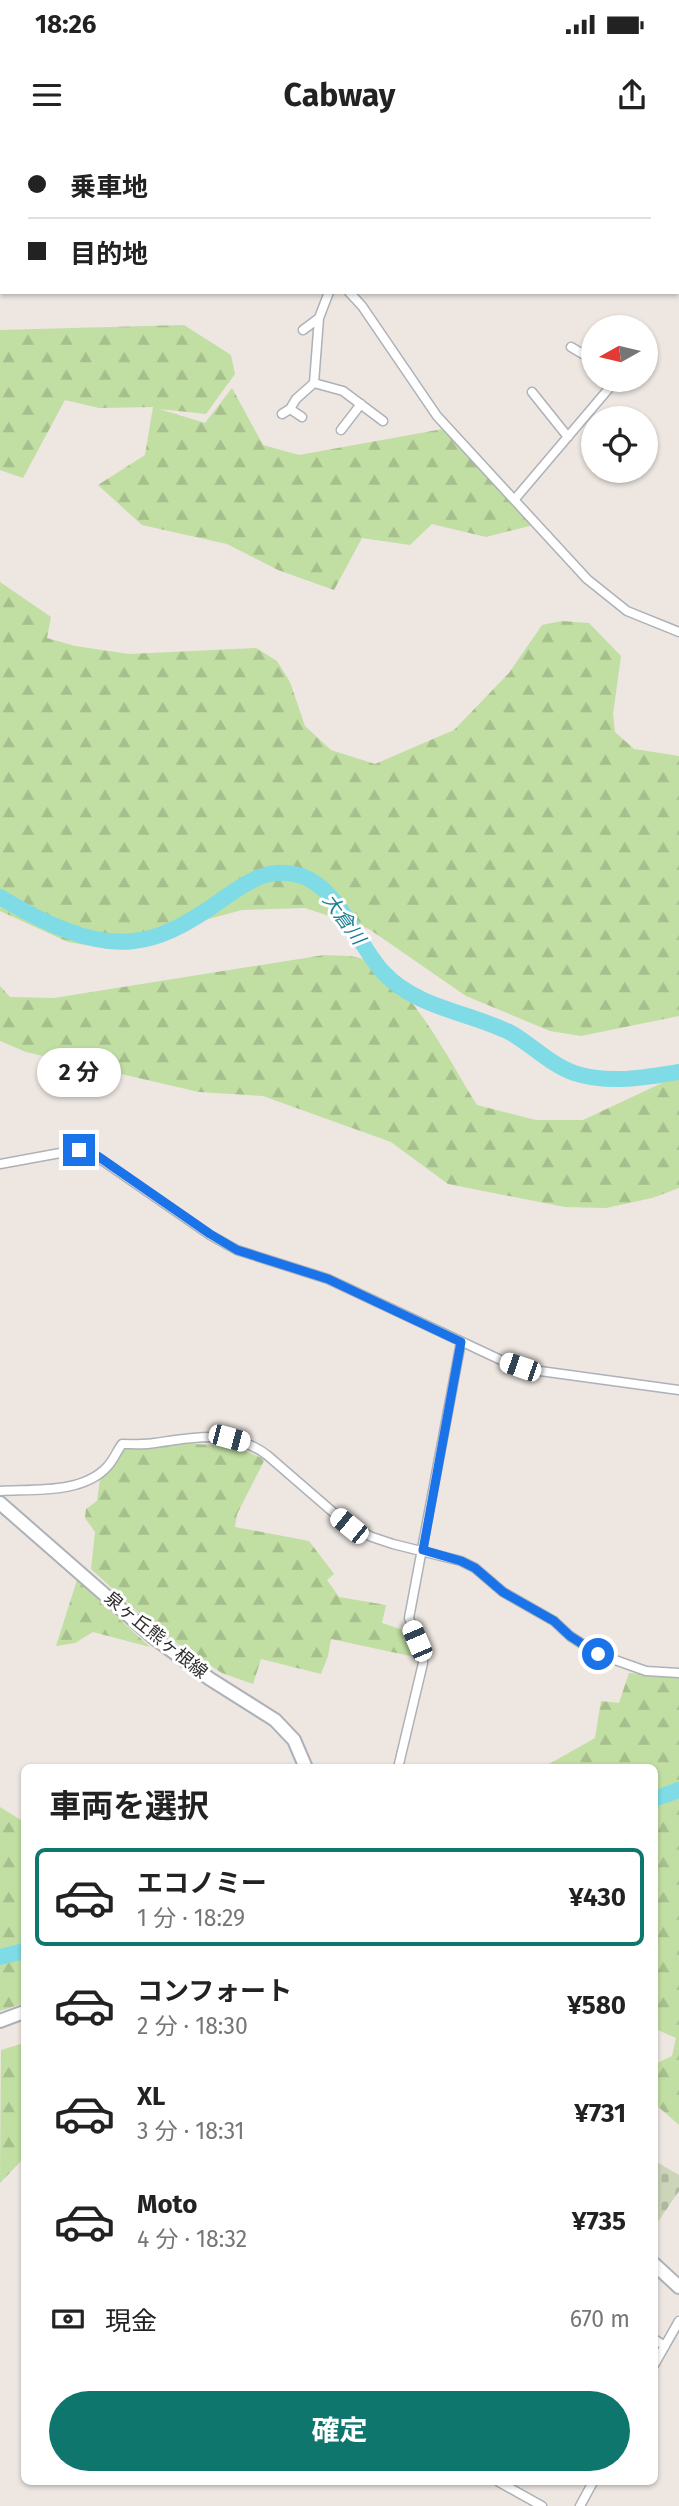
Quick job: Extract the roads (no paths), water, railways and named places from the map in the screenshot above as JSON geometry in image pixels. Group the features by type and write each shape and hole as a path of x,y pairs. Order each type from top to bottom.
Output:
{"main road":[{"name":"泉ヶ丘熊ヶ根線","path":"0,1503 153,1636 210,1679 275,1720 294,1740 304,1764"},
{"path":"0,2021 21,2013"},
{"path":"658,2268 679,2287"}],"street":[{"path":"302,417 286,411 296,398 314,383 319,318 328,294"},
{"path":"351,294 362,306 437,416 587,579 636,617 679,632"},
{"path":"303,330 319,318"},
{"path":"571,347 581,353"},
{"path":"314,383 343,391 383,421"},
{"path":"532,392 568,437"},
{"path":"515,499 605,392"},
{"path":"341,430 361,404"},
{"path":"0,1164 71,1151 90,1152 237,1250 328,1279 503,1361 530,1369 679,1390"},
{"path":"399,1764 423,1663 423,1654 409,1618 461,1342"},
{"path":"0,1491 65,1486 94,1478 108,1467 122,1444 204,1437 229,1438 254,1445 349,1526 372,1537 461,1561 475,1568 503,1592 554,1621 570,1636 598,1654 646,1671 679,1673"},
{"path":"658,2358 679,2320"},
{"path":"658,2342 665,2346"},
{"path":"504,2485 542,2506"},
{"path":"580,2506 591,2485"}],"waterway":[{"name":"大倉川","path":"0,897 30,914 82,936 117,942 134,941 154,937 181,926 240,887 262,876 275,873 302,876 327,893 383,972 411,994 511,1033 557,1065 574,1073 613,1079 679,1072"},
{"path":"658,1798 679,1790"},
{"path":"0,1957 21,1952"}]}
